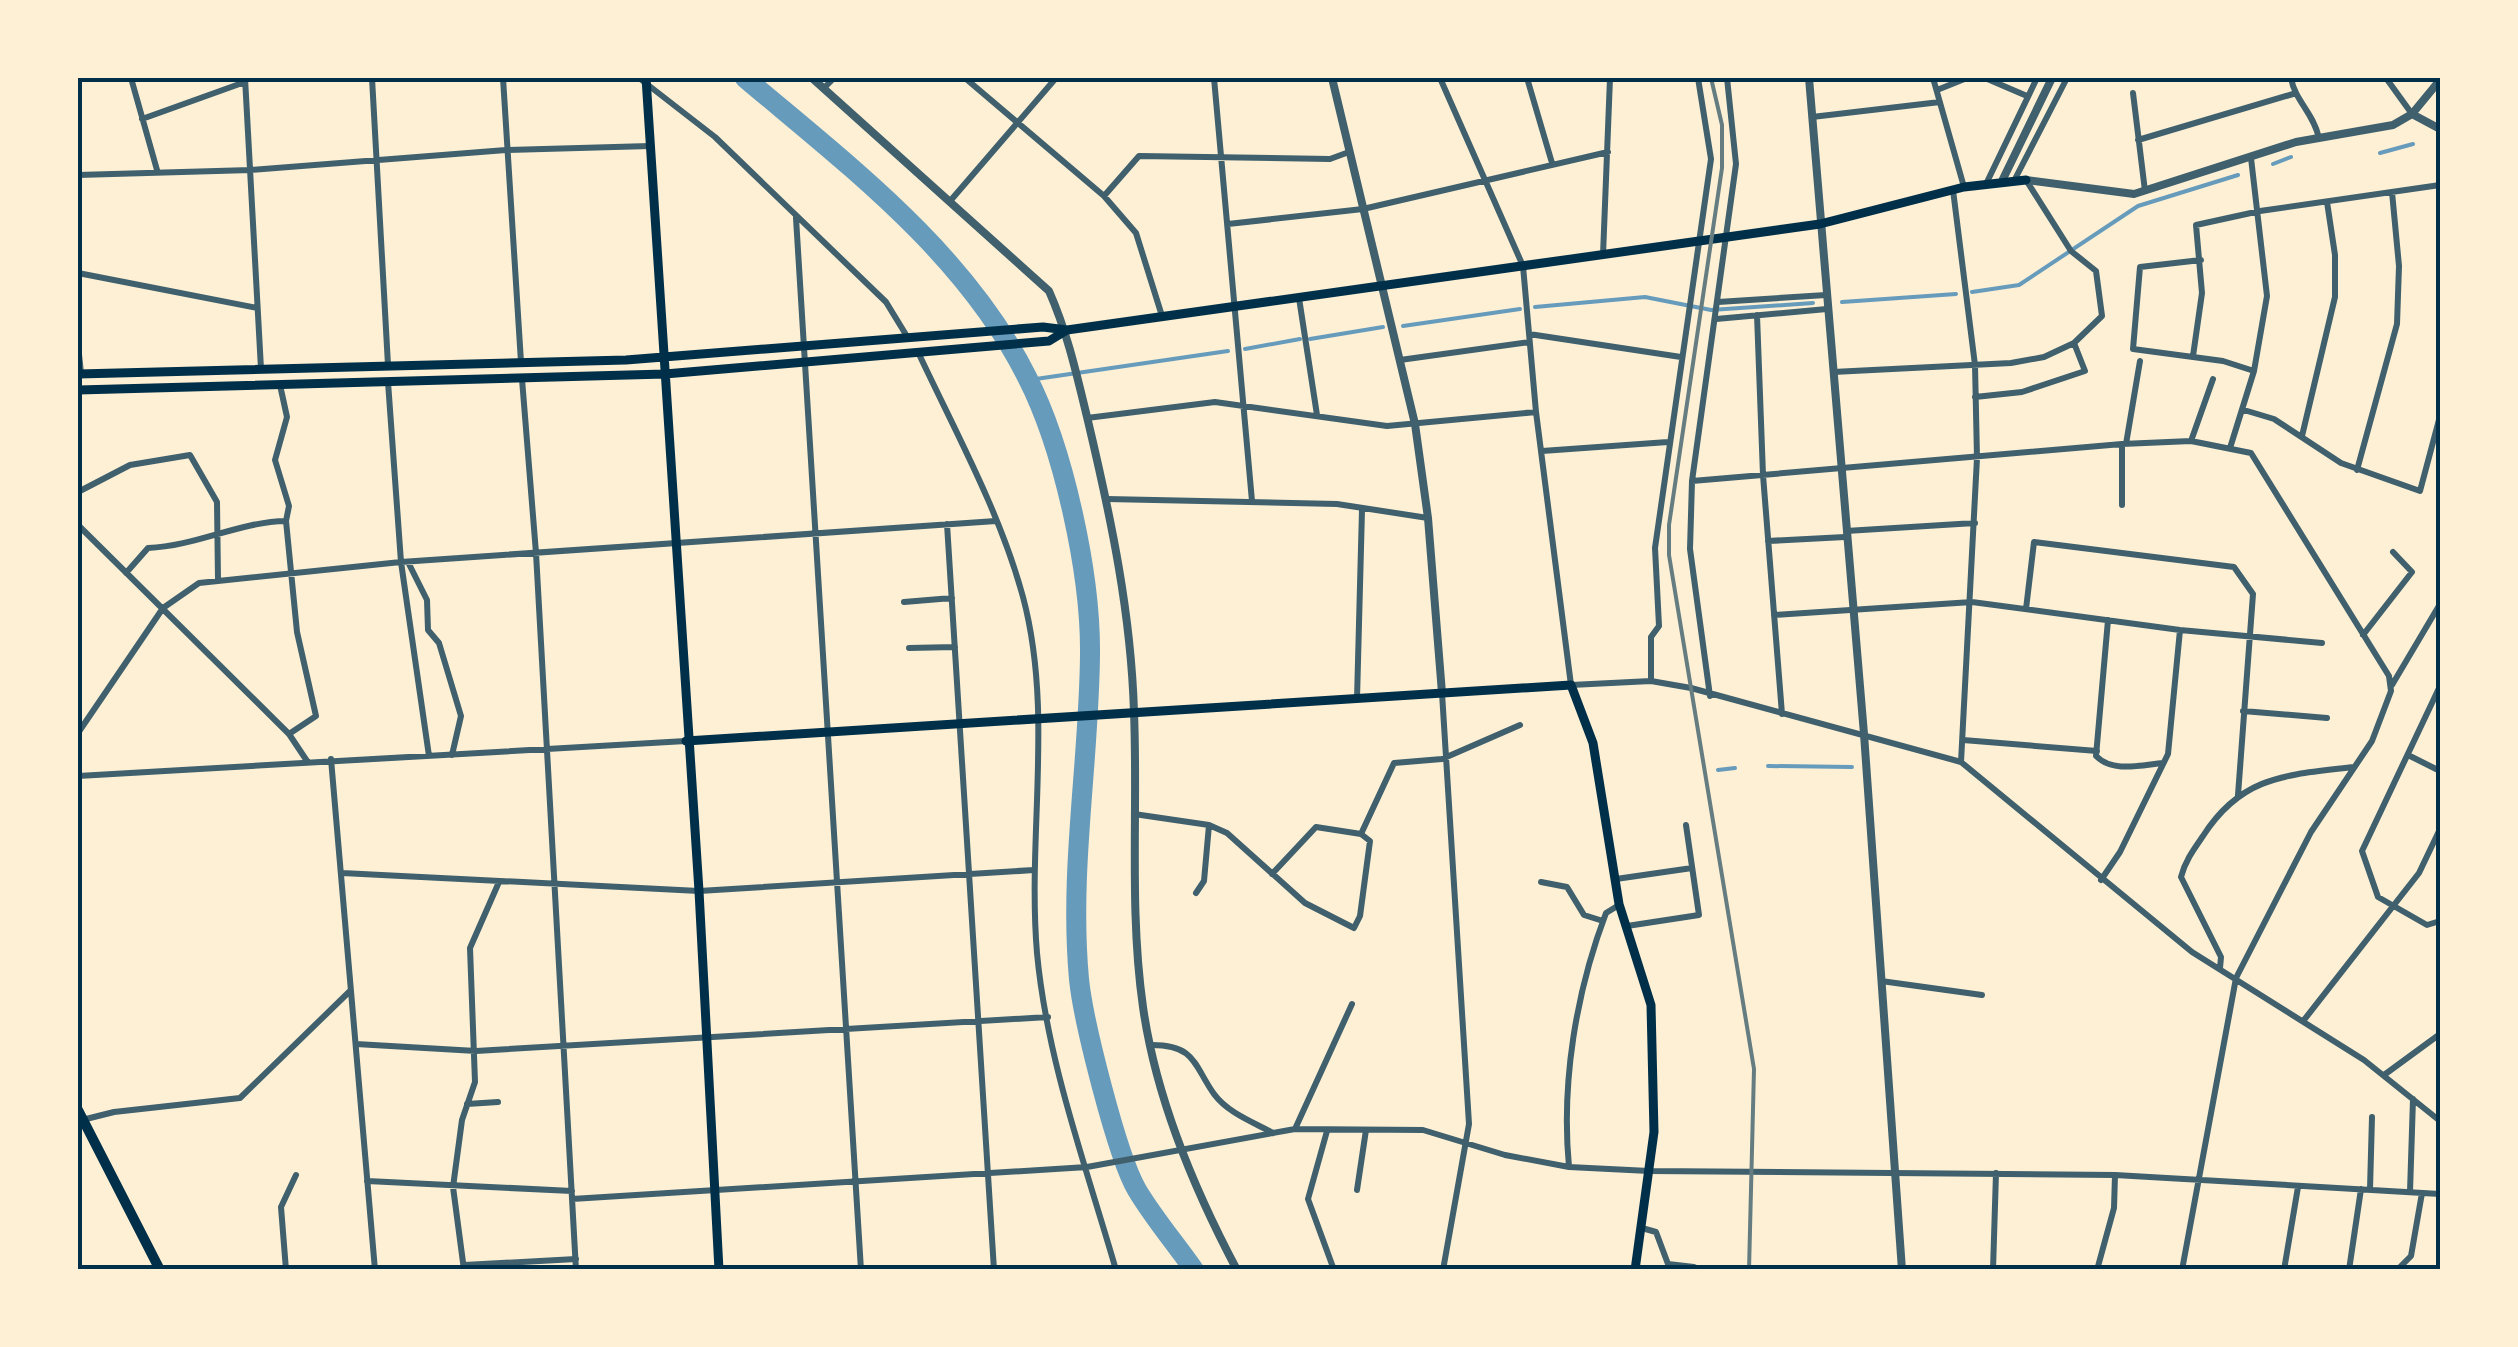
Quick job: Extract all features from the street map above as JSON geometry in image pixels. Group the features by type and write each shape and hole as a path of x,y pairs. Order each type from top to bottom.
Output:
{"highway":[{"path":"79,1117 160,1270"}],"main road":[{"path":"644,80 699,891 719,1270"},
{"path":"79,374 664,357 1044,326 1067,330 1820,224 1987,182 2021,179"},
{"path":"78,390 665,374 1049,341 1067,330"},
{"path":"686,740 1571,685 1592,744 1619,904 1651,1004 1654,1132 1635,1270"}],"street":[{"path":"131,78 157,170"},
{"path":"372,78 388,365"},
{"path":"502,78 521,362"},
{"path":"812,78 1049,291 1067,330 1107,499 1125,597 1134,714 1134,936 1152,1046 1188,1174 1237,1270"},
{"path":"824,89 834,78"},
{"path":"967,78 1104,196 1136,234 1162,317"},
{"path":"951,200 1058,78"},
{"path":"1214,78 1240,406 1252,501"},
{"path":"1332,78 1415,424 1428,518 1468,1143 1443,1270"},
{"path":"1440,78 1482,182 1522,266 1536,412 1571,685 1651,681 1960,762 2101,880 2220,968 2384,1074 2440,1121"},
{"path":"1527,78 1552,163"},
{"path":"1603,255 1610,78"},
{"path":"1651,681 1651,637 1659,626 1655,548 1712,159 1698,78"},
{"path":"1710,696 1690,549 1692,481 1728,236 1736,141 1727,78"},
{"path":"1809,78 1864,734 1902,1270"},
{"path":"1933,78 1958,189 1975,364 1975,523 1960,762"},
{"path":"1937,90 1967,78"},
{"path":"1984,78 2027,96"},
{"path":"1987,182 2037,78"},
{"path":"2004,179 2052,78"},
{"path":"2021,179 2067,78"},
{"path":"2291,78 2292,94 2320,138"},
{"path":"2386,78 2412,114 2440,129"},
{"path":"142,118 245,80 261,370"},
{"path":"644,80 715,137 886,302 908,338"},
{"path":"2021,179 2134,194 2320,138 2371,131 2412,114 2440,80"},
{"path":"2133,93 2145,190"},
{"path":"2138,140 2292,94"},
{"path":"1812,117 1940,102"},
{"path":"78,175 251,170 506,150 650,146"},
{"path":"1104,196 1139,156 1330,160 1349,152"},
{"path":"1228,224 1362,209 1608,152"},
{"path":"2230,448 2254,372 2267,296 2251,158"},
{"path":"1832,372 2044,357 2074,343 2102,316 2096,271 2068,248 2021,179"},
{"path":"2194,356 2202,293 2196,226 2260,210 2440,184"},
{"path":"2357,470 2397,324 2399,266 2392,192"},
{"path":"2302,436 2335,297 2336,254 2327,202"},
{"path":"796,218 861,1270"},
{"path":"2201,260 2140,267 2133,349 2194,356 2254,372"},
{"path":"78,273 257,308"},
{"path":"1718,304 1826,295"},
{"path":"1299,298 1317,415"},
{"path":"1716,318 1827,309"},
{"path":"1757,315 1763,475 1782,714"},
{"path":"1400,360 1529,338 1681,356"},
{"path":"1975,397 2022,392 2085,371 2074,343"},
{"path":"78,345 79,374"},
{"path":"918,351 996,520 1022,596 1040,718 1034,870 1038,953 1060,1078 1116,1270"},
{"path":"2122,506 2124,444 2140,361"},
{"path":"2190,441 2213,379"},
{"path":"522,380 536,553 576,1270"},
{"path":"388,382 429,756"},
{"path":"280,385 287,418 275,460 289,506 286,522 297,632 316,716 290,734"},
{"path":"1087,418 1215,402 1387,426 1536,412"},
{"path":"2244,410 2274,419 2357,470 2420,491 2440,416"},
{"path":"1692,481 2124,444 2190,441 2251,453 2391,686"},
{"path":"1542,451 1668,442"},
{"path":"78,492 130,466 190,455 217,502 218,580"},
{"path":"1107,499 1252,501 1428,518"},
{"path":"1357,699 1362,510"},
{"path":"78,733 163,608 198,583 405,562 996,520"},
{"path":"126,572 148,548 181,546 253,522 286,522"},
{"path":"1768,540 1975,523"},
{"path":"78,524 290,734 307,761"},
{"path":"947,524 994,1270"},
{"path":"2026,609 2034,542 2234,566 2252,594 2238,796"},
{"path":"2362,636 2412,572 2393,552"},
{"path":"405,562 427,600 428,630 439,643 461,716 452,754"},
{"path":"904,602 952,598"},
{"path":"1774,615 1972,602 2248,638 2322,643"},
{"path":"2182,1270 2236,978 2311,832 2372,741 2391,686 2440,604"},
{"path":"2108,620 2096,751 2105,765 2164,762"},
{"path":"2101,880 2120,852 2164,762 2180,630"},
{"path":"910,648 955,647"},
{"path":"2440,686 2362,851 2378,897 2427,925 2440,921"},
{"path":"2243,711 2327,718"},
{"path":"1361,834 1394,763 1442,759 1520,725"},
{"path":"78,776 686,740"},
{"path":"1963,740 2096,751"},
{"path":"2408,755 2440,771"},
{"path":"331,760 375,1270"},
{"path":"2220,968 2221,957 2181,878 2184,865 2220,809 2262,780 2355,767"},
{"path":"1134,814 1209,825 1228,832 1272,874 1305,903 1354,928 1360,916 1370,842 1361,834 1316,827 1272,874"},
{"path":"1627,926 1698,914 1686,824"},
{"path":"1196,893 1204,882 1209,825"},
{"path":"2304,1020 2420,873 2440,829"},
{"path":"1616,879 1692,868"},
{"path":"342,872 699,891 1034,870"},
{"path":"499,882 470,948 475,1082 467,1104 453,1187 464,1267 576,1259"},
{"path":"1541,882 1567,887 1584,915 1603,922"},
{"path":"1569,1167 1566,1136 1576,1017 1603,922 1619,904"},
{"path":"1881,980 1982,995"},
{"path":"79,1117 240,1098 352,990"},
{"path":"1295,1129 1352,1004"},
{"path":"356,1044 476,1050 705,1040 1048,1017"},
{"path":"2384,1074 2440,1034"},
{"path":"1152,1046 1168,1045 1197,1060 1214,1094 1230,1110 1274,1134"},
{"path":"2410,1192 2413,1098"},
{"path":"467,1104 498,1102"},
{"path":"2349,1270 2366,1189 2372,1117"},
{"path":"368,1181 572,1195 714,1192 1088,1167 1295,1129 1423,1130 1569,1167 1649,1172 2115,1174 2440,1194"},
{"path":"1357,1190 1366,1130"},
{"path":"1328,1131 1308,1199 1334,1270"},
{"path":"1992,1270 1996,1174"},
{"path":"2097,1270 2114,1208 2115,1174"},
{"path":"286,1270 281,1207 296,1175"},
{"path":"2284,1270 2298,1186"},
{"path":"2398,1270 2411,1256 2422,1192"},
{"path":"1642,1228 1656,1232 1668,1264 1694,1267"}],"waterway":[{"path":"745,78 864,179 938,251 1001,332 1027,377 1053,440 1073,513 1089,623 1089,696 1076,898 1082,998 1102,1087 1129,1173 1143,1200 1194,1270"},
{"path":"2380,153 2413,144"},
{"path":"2273,164 2291,157"},
{"path":"1972,292 2019,285 2138,206 2238,175"},
{"path":"1842,302 1956,294"},
{"path":"1535,307 1645,297 1711,310 1813,303"},
{"path":"1403,326 1520,309"},
{"path":"1310,339 1383,327"},
{"path":"1245,349 1300,339"},
{"path":"1029,380 1228,351"},
{"path":"1768,766 1852,767"},
{"path":"1718,770 1735,768"}],"railway":[{"path":"1711,78 1722,125 1722,168 1669,525 1669,555 1754,1069 1749,1270"}]}
